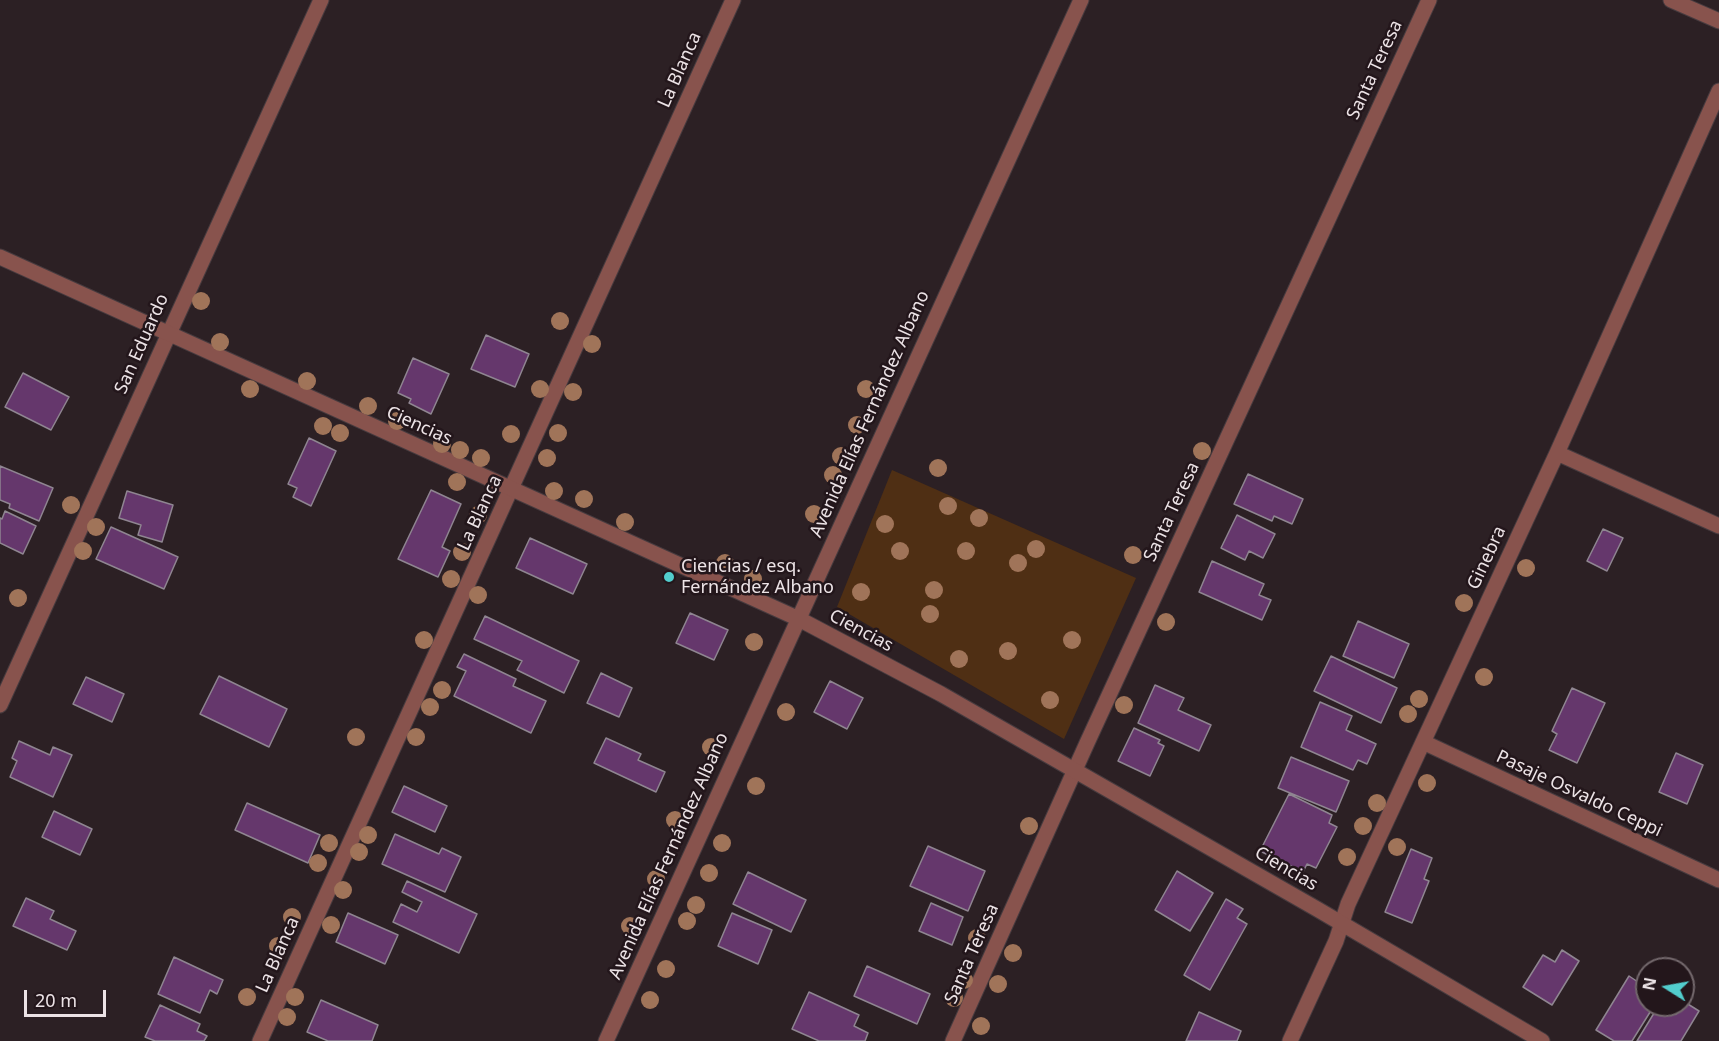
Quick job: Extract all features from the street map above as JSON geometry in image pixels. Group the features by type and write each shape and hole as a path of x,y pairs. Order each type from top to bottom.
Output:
{"street":[{"name":"San Eduardo","path":"0,705 321,0"},
{"name":"La Blanca","path":"260,1041 733,0"},
{"name":"Avenida Elías Fernández Albano","path":"606,1041 1081,0"},
{"name":"Santa Teresa","path":"954,1041 1429,0"},
{"path":"1671,0 1719,21"},
{"name":"Ginebra","path":"1290,1041 1336,941 1348,904 1557,453 1719,91"},
{"name":"Ciencias","path":"0,257 799,619 941,694 1342,923 1542,1041"},
{"path":"1557,453 1719,526"},
{"name":"Pasaje Osvaldo Ceppi","path":"1423,742 1719,880"}],"shaded area":[{"path":"892,470 1136,578 1064,739 837,607"}],"building":[{"path":"486,335 529,354 515,387 471,369"},
{"path":"413,358 449,374 431,414 409,403 411,399 398,393"},
{"path":"23,373 69,397 51,430 5,407"},
{"path":"309,438 336,451 311,506 293,497 297,488 288,484"},
{"path":"0,466 53,488 39,521 9,508 10,504 0,500"},
{"path":"1248,474 1303,499 1292,524 1274,516 1272,521 1234,504"},
{"path":"431,490 461,504 442,547 450,551 438,577 398,559"},
{"path":"127,491 173,505 162,542 138,535 141,525 119,518"},
{"path":"5,511 36,526 23,554 0,543 0,518 2,519"},
{"path":"1237,515 1275,534 1263,558 1249,551 1245,560 1221,548"},
{"path":"111,527 178,557 164,589 96,559"},
{"path":"1603,529 1623,538 1607,571 1587,561"},
{"path":"530,538 587,564 573,594 516,568"},
{"path":"1212,561 1264,584 1259,595 1271,600 1262,620 1199,592"},
{"path":"690,613 728,630 714,660 676,643"},
{"path":"485,616 579,661 564,693 517,670 522,661 474,639"},
{"path":"1358,621 1409,644 1394,678 1343,656"},
{"path":"464,654 516,679 513,686 546,701 531,733 454,696 466,671 457,667"},
{"path":"1331,656 1397,688 1381,723 1314,691"},
{"path":"601,673 632,688 619,717 587,703"},
{"path":"219,676 287,709 269,747 200,714"},
{"path":"86,677 124,694 112,722 73,704"},
{"path":"830,681 863,698 847,729 814,712"},
{"path":"1155,685 1184,698 1178,710 1211,725 1199,751 1138,723"},
{"path":"1572,688 1605,703 1577,763 1549,750 1557,734 1552,731"},
{"path":"1320,702 1352,716 1346,730 1376,744 1367,764 1358,760 1353,770 1301,747"},
{"path":"1134,728 1160,740 1158,743 1164,746 1150,776 1118,761"},
{"path":"606,738 641,754 638,760 665,772 656,792 594,763"},
{"path":"19,741 50,755 53,747 72,755 53,797 10,777 17,761 12,758"},
{"path":"1676,753 1703,765 1687,804 1659,792"},
{"path":"1291,757 1349,781 1336,812 1278,788"},
{"path":"404,786 447,806 435,832 392,812"},
{"path":"1289,794 1332,815 1329,823 1337,827 1316,868 1307,864 1303,872 1260,851"},
{"path":"247,803 320,835 308,863 235,830"},
{"path":"54,811 92,829 80,855 42,837"},
{"path":"395,834 439,854 442,848 461,857 445,892 382,864"},
{"path":"928,846 985,871 968,911 910,886"},
{"path":"1411,849 1432,858 1424,879 1429,881 1412,923 1385,912"},
{"path":"1177,871 1213,893 1190,931 1155,910"},
{"path":"748,872 806,900 791,932 733,904"},
{"path":"407,881 477,914 459,953 393,922 401,904 417,912 422,902 402,892"},
{"path":"26,898 54,911 50,919 76,931 67,950 13,926"},
{"path":"1226,899 1243,909 1237,918 1247,924 1210,990 1184,975"},
{"path":"931,903 963,917 952,945 919,931"},
{"path":"348,913 398,935 385,964 336,942"},
{"path":"732,913 772,930 758,964 718,946"},
{"path":"1562,950 1579,961 1552,1005 1523,987 1543,955 1555,962"},
{"path":"174,957 223,980 217,994 210,990 200,1013 158,994"},
{"path":"867,966 930,994 917,1024 854,996"},
{"path":"1629,976 1635,980 1635,1017 1647,1017 1632,1041 1614,1041 1596,1030"},
{"path":"809,992 859,1015 854,1026 868,1033 865,1041 819,1041 792,1029"},
{"path":"321,1000 378,1025 372,1041 328,1041 307,1032"},
{"path":"160,1005 200,1024 197,1031 207,1036 204,1041 155,1041 145,1037"},
{"path":"1695,1008 1699,1011 1681,1041 1637,1041 1652,1017 1695,1017"},
{"path":"1199,1012 1241,1031 1237,1041 1186,1041"}],"place":[{"name":"Ciencias / esq. Fernández Albano","path":"669,577"}]}
